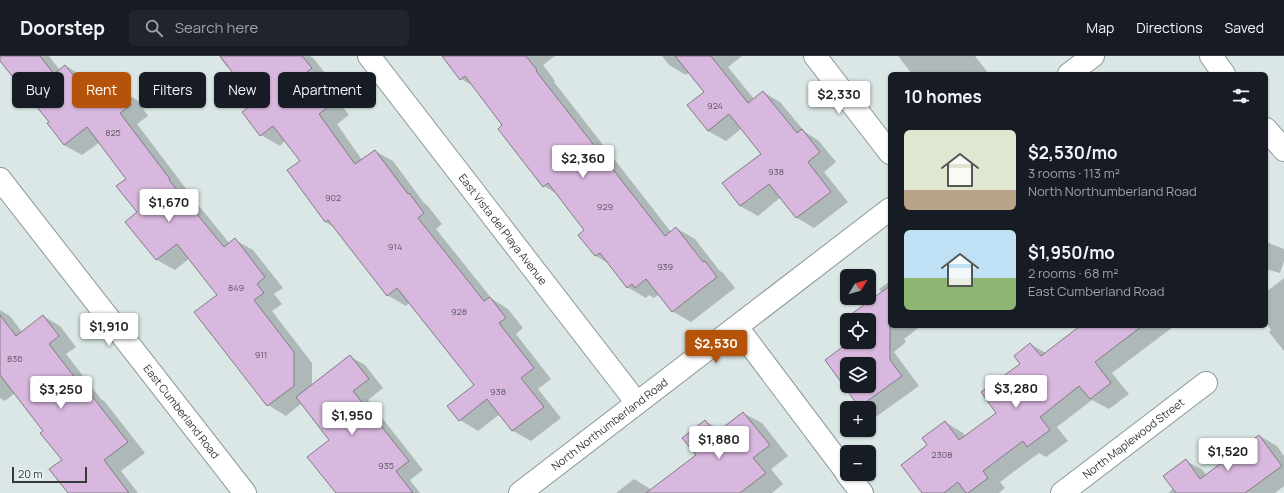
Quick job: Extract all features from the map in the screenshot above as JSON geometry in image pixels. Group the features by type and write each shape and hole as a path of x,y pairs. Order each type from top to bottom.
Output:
{"street":[{"name":"East Vista del Playa Avenue","path":"369,56 637,403"},
{"path":"815,56 888,150"},
{"path":"1072,72 1094,56"},
{"path":"1211,56 1223,72"},
{"name":"East Cumberland Road","path":"0,180 245,493"},
{"name":"North Northumberland Road","path":"520,493 888,211"},
{"path":"737,327 840,465"},
{"name":"North Maplewood Street","path":"1062,493 1206,383"},
{"path":"853,481 862,493"}],"building":[{"path":"0,56 40,56 52,72 12,72 12,76 0,61"},
{"path":"220,56 302,56 312,68 307,72 278,72 278,108 327,108 319,114 355,164 375,150 424,213 418,218 484,301 490,297 506,318 499,323 534,368 521,378 544,407 512,431 487,399 459,421 447,406 474,385 397,288 387,296 328,220 325,222 287,170 300,161 273,126 260,136 242,112 247,108 270,108 270,72 232,72"},
{"path":"442,56 526,56 537,70 536,71 665,236 676,227 703,262 705,261 717,277 672,312 646,279 635,288 632,284 627,288 600,253 595,256 578,235 584,230 548,183 543,187 498,129 502,125 465,76 460,80"},
{"path":"675,56 711,56 748,103 763,91 797,133 802,129 820,152 808,162 831,192 796,218 769,184 740,206 722,183 761,154 729,114 708,131 687,105 704,92"},
{"path":"65,65 72,74 72,108 127,108 120,113 170,179 169,180 224,247 235,238 265,277 257,284 264,293 254,300 294,352 294,386 267,406 194,312 217,295 177,244 156,260 125,222 137,212 116,186 126,179 87,127 64,145 47,123 49,122 38,108 64,108 64,72 56,72"},
{"path":"888,287 890,360 902,376 867,401 855,401 849,393 876,393 876,357 840,357 840,381 825,360 840,349 876,349 876,313 853,313 864,305 876,305 876,296"},
{"path":"0,315 16,336 43,315 59,336 49,344 86,392 88,391 128,442 104,460 129,493 68,493 49,469 62,460 40,433 43,431 0,375"},
{"path":"1077,328 1139,328 1095,362 1111,383 1090,399 1079,386 1040,417 1050,430 1027,447 1023,441 983,471 988,478 968,493 966,493 958,482 944,493 922,493 901,465 927,445 922,438 945,421 959,440 996,413 981,392 1020,364 1014,356 1030,343 1041,356"},
{"path":"350,355 369,379 353,391 409,461 396,471 413,493 336,493 307,457 329,440 296,397"},
{"path":"743,412 770,445 753,458 766,473 740,493 646,493 696,455 682,438 705,420 716,433"},
{"path":"1259,435 1282,466 1245,493 1176,493 1163,476 1186,459 1200,479"}]}
